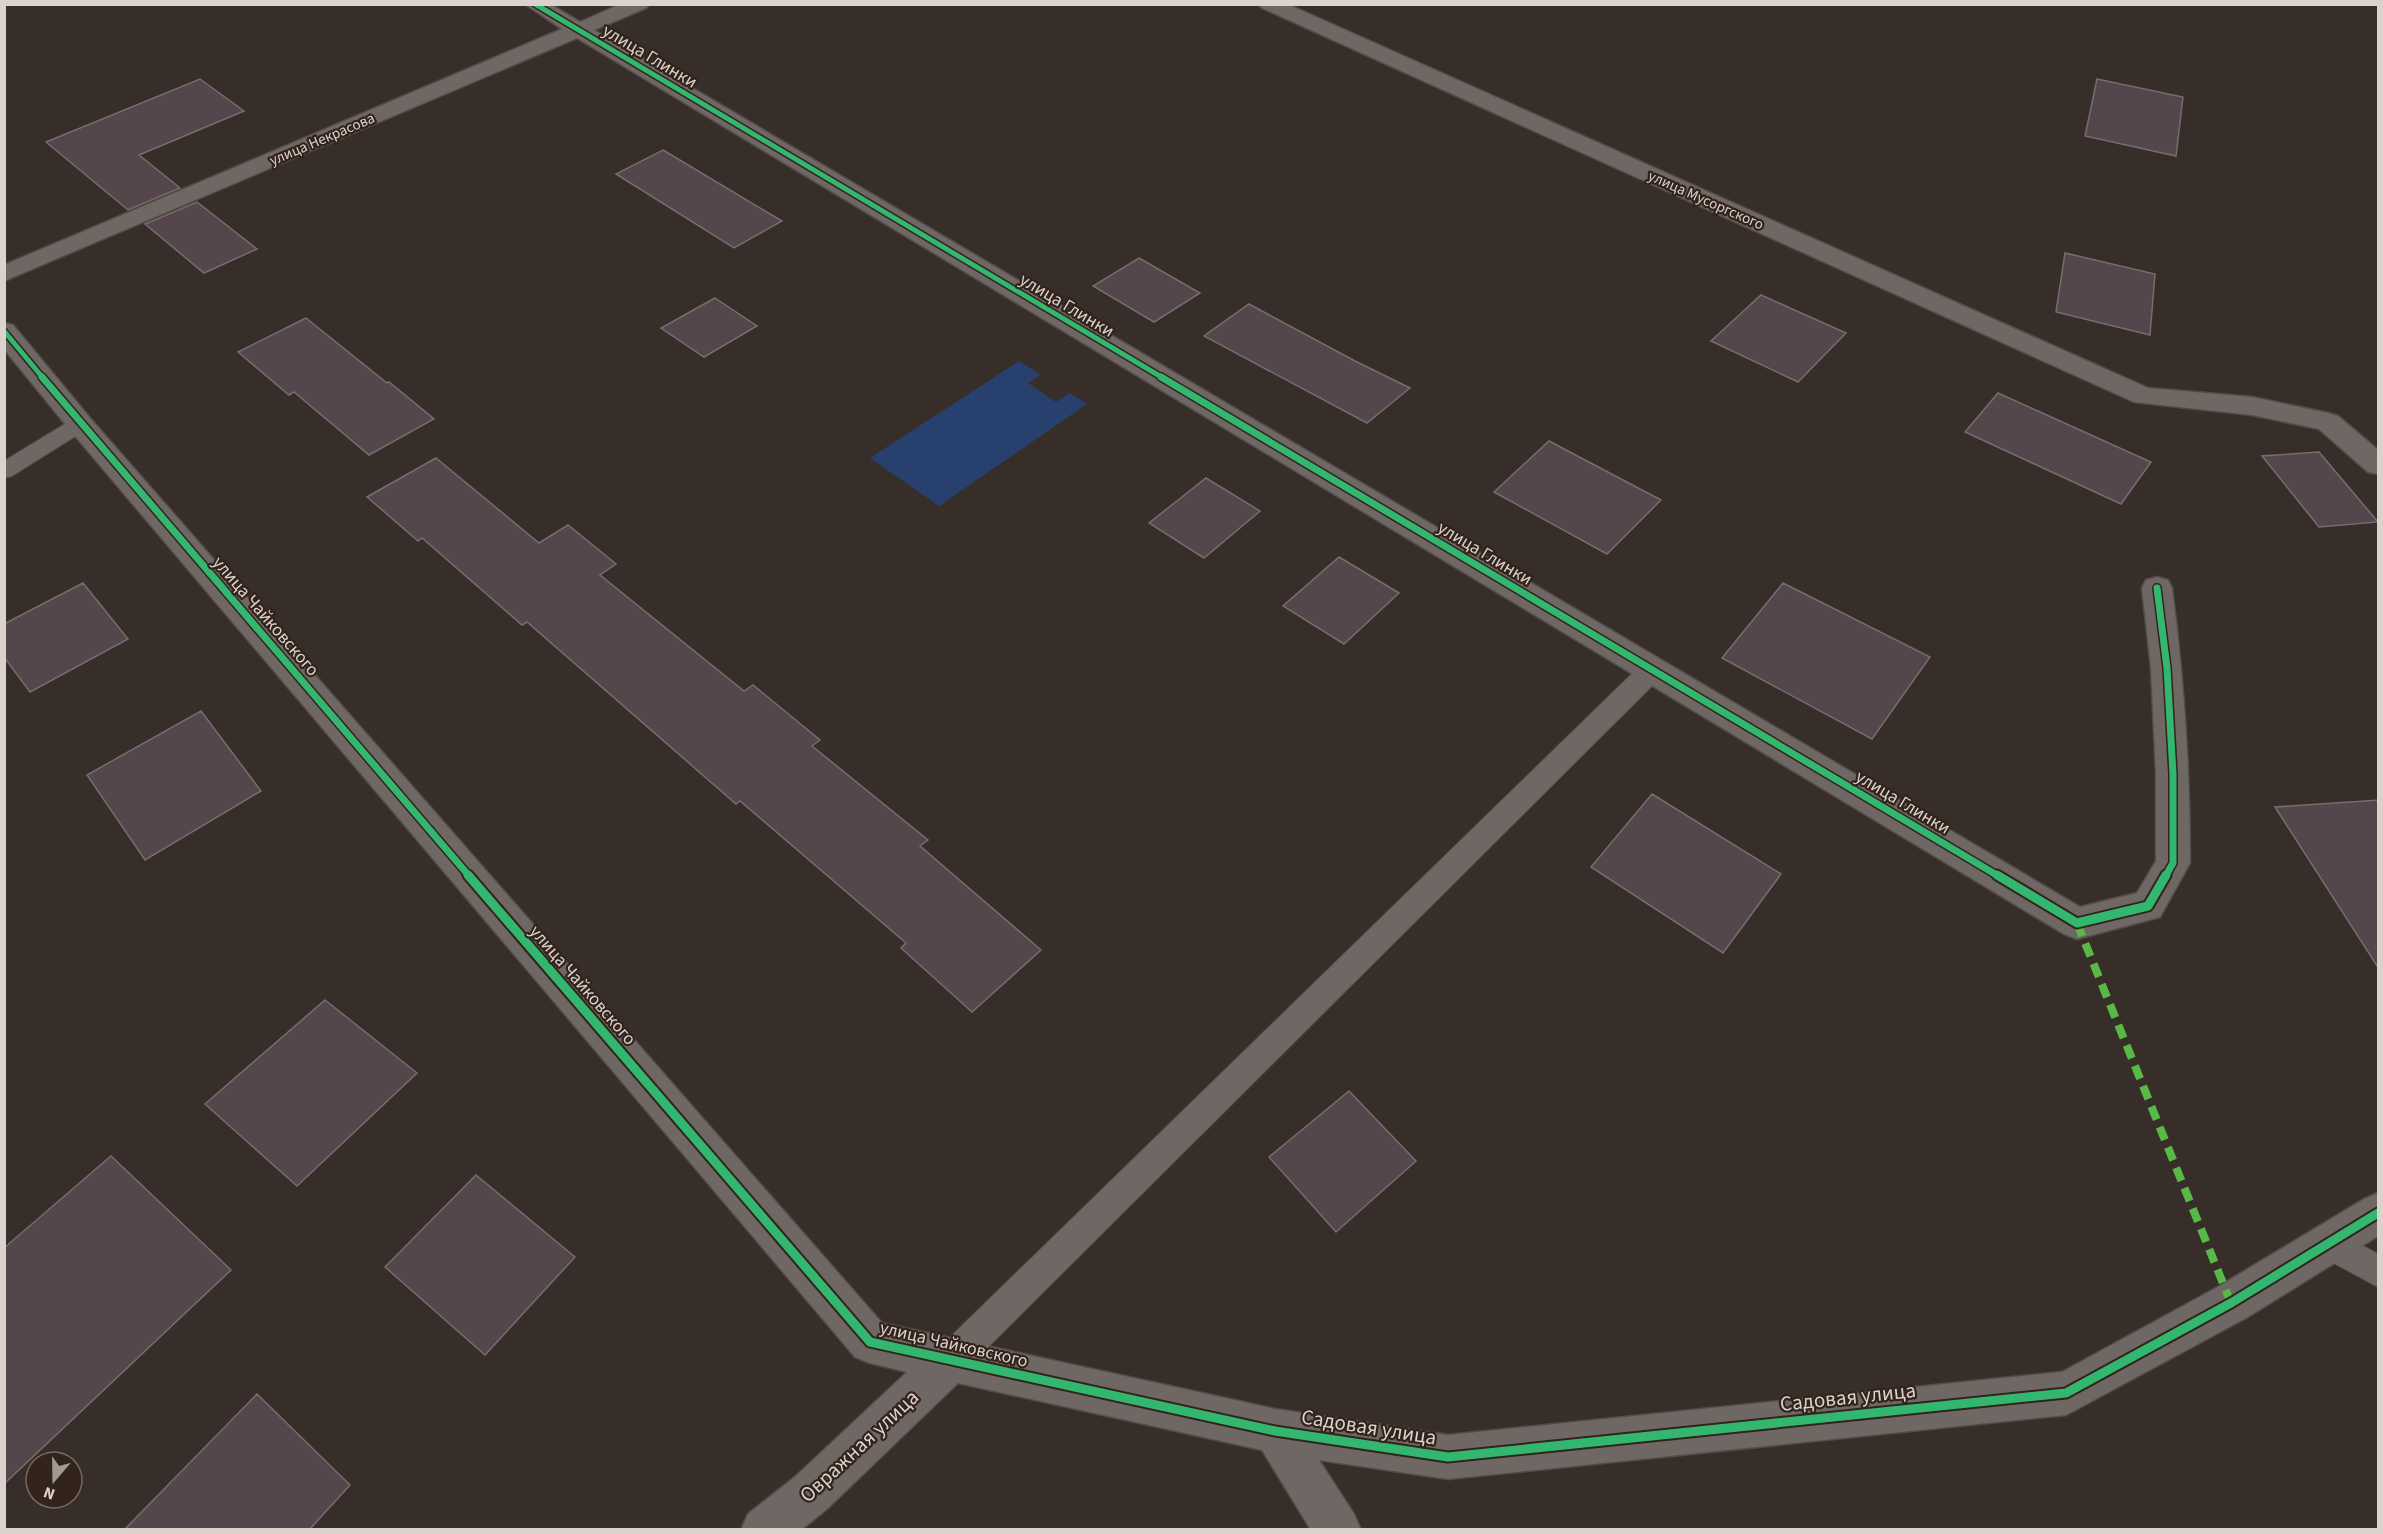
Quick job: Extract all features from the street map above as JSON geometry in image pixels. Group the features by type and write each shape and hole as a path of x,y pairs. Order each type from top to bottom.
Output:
{"street":[{"name":"улица Глинки","path":"535,4 2077,923 2148,906 2174,863 2173,774 2168,680 2157,588"},
{"name":"улица Некрасова","path":"4,274 639,4"},
{"name":"улица Мусоргского","path":"1269,4 2143,396 2252,406 2328,422 2379,465"},
{"name":"улица Чайковского","path":"4,331 80,424 870,1342 1275,1431"},
{"name":"Садовая улица","path":"1275,1431 1448,1457 2066,1393 2231,1303 2379,1214"},
{"name":"Овражная улица","path":"764,1530 812,1492 952,1359"},
{"path":"1275,1431 1338,1530"}],"lane":[{"path":"4,471 80,424"},
{"path":"952,1359 1652,670"},
{"path":"2328,1244 2379,1271"}],"water":[{"path":"1019,361 1087,404 939,506 870,458"}],"pier":[{"path":"1044,373 1073,391 1056,402 1028,383"}],"building":[{"path":"200,79 244,111 139,155 180,188 128,210 46,142"},
{"path":"2097,79 2183,97 2176,156 2085,136"},
{"path":"663,150 782,221 734,248 616,174"},
{"path":"197,202 257,249 204,273 145,224"},
{"path":"2065,253 2155,274 2150,335 2056,312"},
{"path":"1139,258 1200,293 1154,322 1093,286"},
{"path":"1761,295 1846,333 1798,382 1711,341"},
{"path":"715,298 757,326 704,357 661,328"},
{"path":"1249,304 1410,388 1367,423 1204,336"},
{"path":"306,318 434,419 369,455 294,392 289,395 238,352"},
{"path":"1998,393 2151,462 2121,504 1965,432"},
{"path":"1549,441 1661,500 1607,554 1494,492"},
{"path":"2319,452 2378,522 2319,527 2262,456"},
{"path":"436,458 539,543 568,525 616,564 600,575 744,691 753,685 820,740 812,746 928,840 920,846 1041,950 972,1012 901,948 906,943 740,801 736,804 527,622 522,625 422,538 418,541 367,497"},
{"path":"1206,478 1260,511 1204,558 1149,523"},
{"path":"1339,557 1399,593 1344,644 1283,606"},
{"path":"83,583 128,639 30,692 4,657 4,624"},
{"path":"1783,583 1930,657 1872,739 1722,658"},
{"path":"201,711 261,791 145,860 87,775"},
{"path":"1652,794 1781,874 1723,953 1591,867"},
{"path":"2379,800 2379,969 2275,807"},
{"path":"325,1000 417,1073 297,1186 205,1104"},
{"path":"1349,1091 1416,1161 1336,1232 1269,1157"},
{"path":"111,1156 231,1270 40,1450 24,1450 24,1465 4,1484 4,1248"},
{"path":"476,1175 575,1257 485,1355 385,1267"},
{"path":"257,1394 350,1485 309,1530 124,1530"}],"marked path":[{"path":"2077,923 2231,1303"}],"cycle path":[{"path":"535,4 2077,923 2148,906 2173,863 2173,774 2167,668 2157,588"},
{"path":"4,331 80,424 870,1342 1275,1431 1448,1457 2066,1393 2231,1303 2378,1213"}]}
